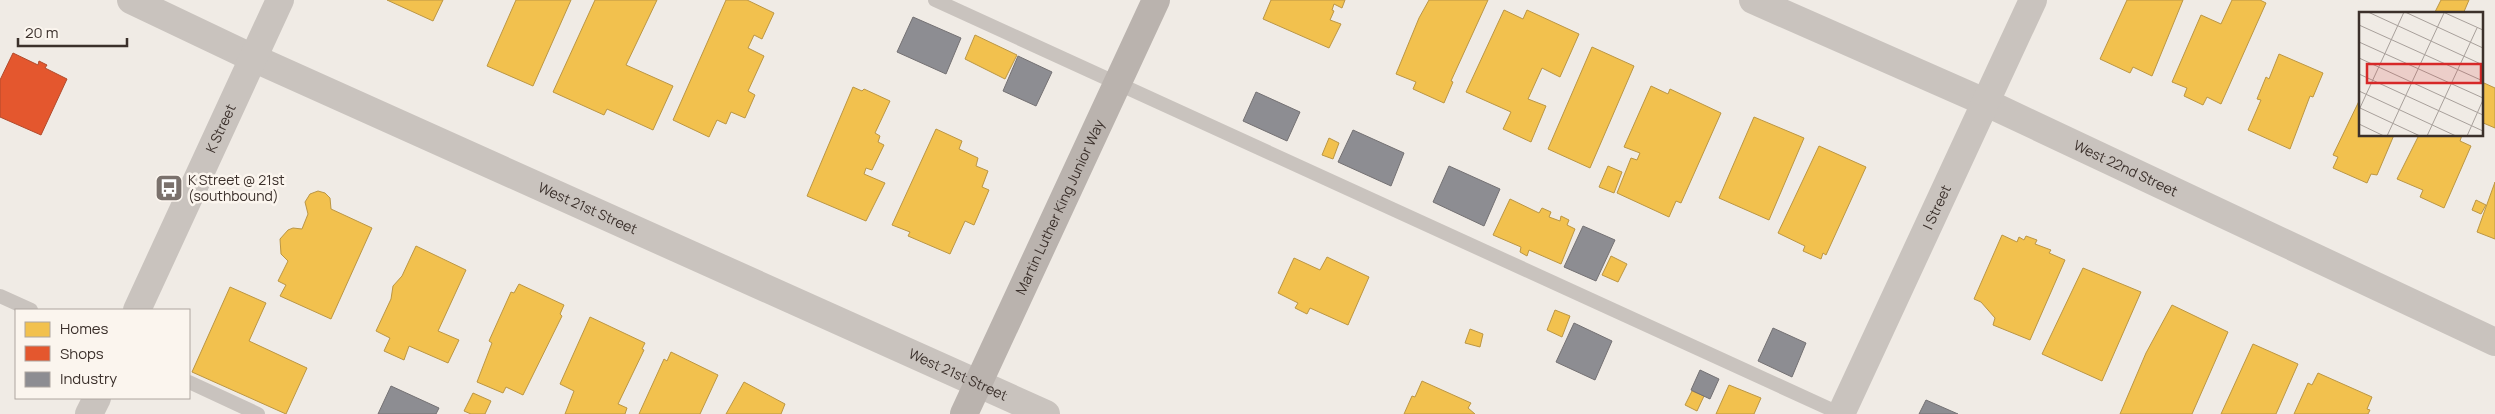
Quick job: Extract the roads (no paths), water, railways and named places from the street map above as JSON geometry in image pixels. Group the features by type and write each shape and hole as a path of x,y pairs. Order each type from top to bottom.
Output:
{"main road":[{"name":"Martin Luther King Junior Way","path":"964,414 1156,0"}],"street":[{"name":"West 21st Street","path":"131,0 253,58 1046,414"},
{"name":"K Street","path":"137,309 280,0"},
{"name":"West 22nd Street","path":"1753,0 1987,103 2495,342"},
{"name":"I Street","path":"1841,414 1987,103 2033,0"},
{"path":"89,414 96,399"}],"lane":[{"path":"935,0 1841,414"},
{"path":"0,296 29,309"},
{"path":"190,382 258,414"}],"place":[{"name":"K Street @ 21st (southbound)","path":"169,188"}]}
